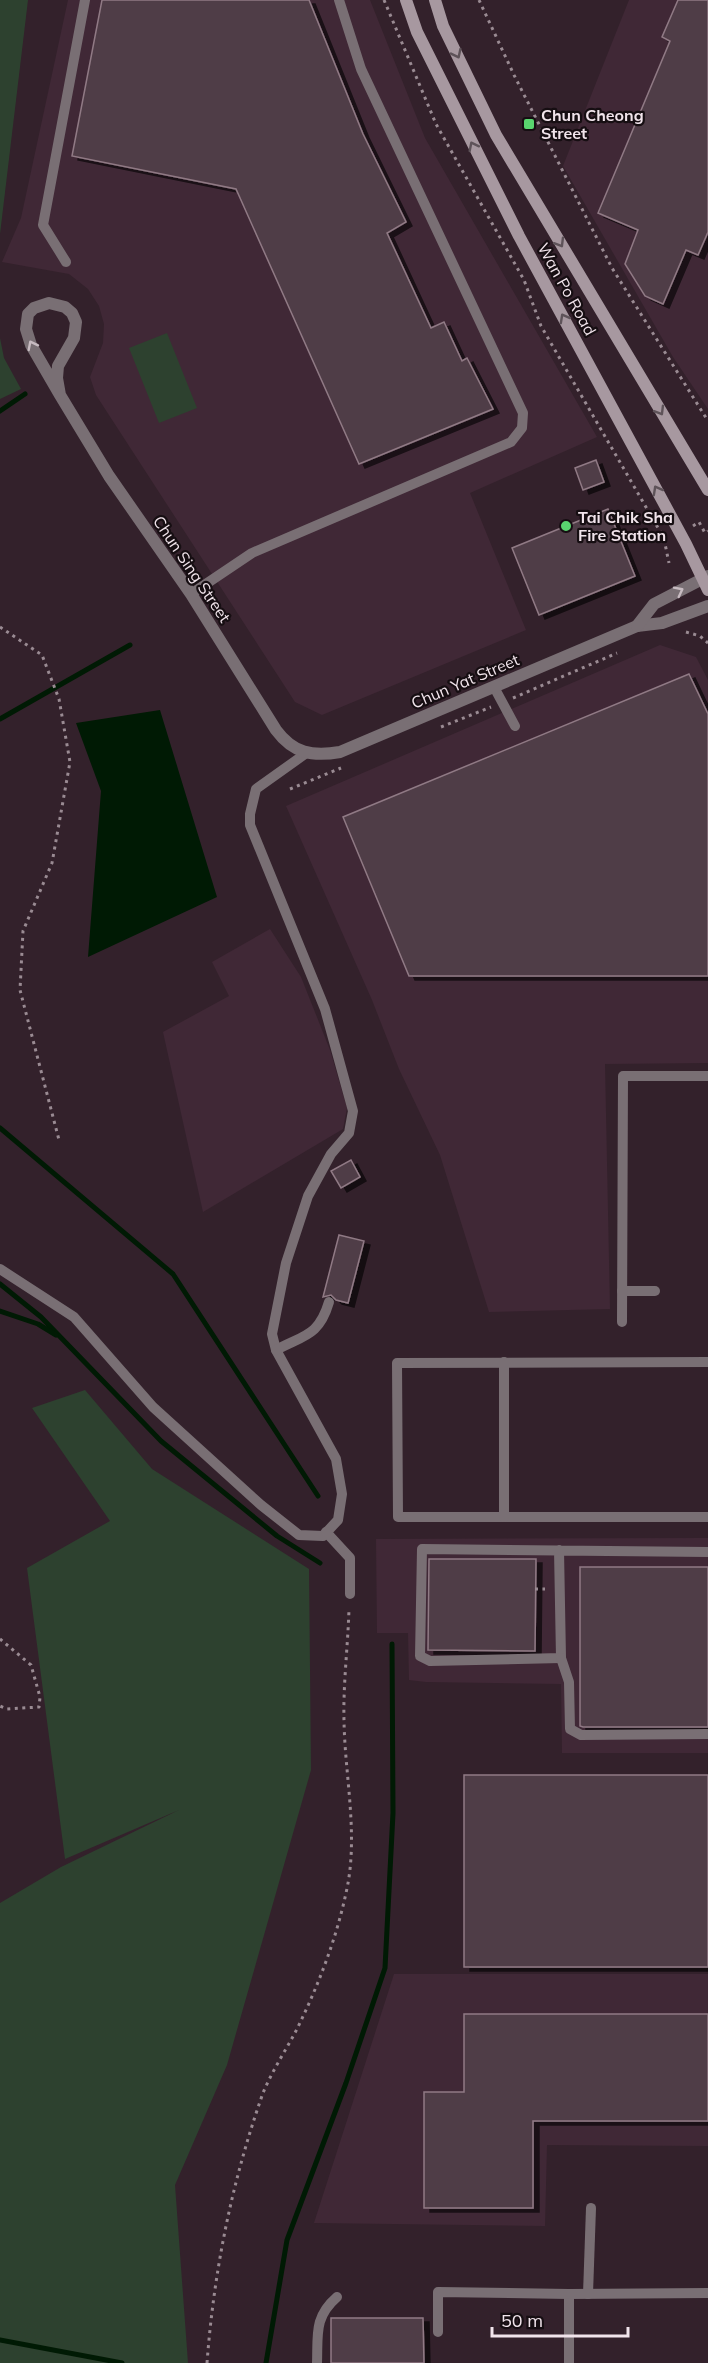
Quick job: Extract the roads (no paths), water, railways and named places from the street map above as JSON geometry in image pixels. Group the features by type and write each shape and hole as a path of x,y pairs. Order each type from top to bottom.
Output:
{"main road":[{"name":"Wan Po Road","path":"406,0 417,32 519,236 706,582"},
{"name":"Wan Po Road","path":"435,0 443,26 496,135 708,490"}],"street":[{"name":"Chun Sing Street","path":"60,395 57,378 58,366 74,338 76,322 72,313 65,307 49,303 34,308 28,314 26,329 31,345 60,395 109,476 191,594 276,730 290,746 305,754"},
{"name":"Chun Yat Street","path":"637,626 654,604 706,582"},
{"name":"Chun Yat Street","path":"305,754 324,755 340,752 637,626 662,623 708,606"}],"lane":[{"path":"66,262 44,225 85,0"},
{"path":"191,594 252,553 511,442 522,428 523,413 361,69 339,0"},
{"path":"494,687 515,726"},
{"path":"0,1269 74,1317 153,1407 261,1505 299,1535 323,1536 338,1520 342,1494 336,1459 276,1350 272,1334 286,1263 308,1196 331,1154 349,1133 353,1111 326,1009 250,825 250,814 256,789 305,754"},
{"path":"622,1322 623,1076 708,1076"},
{"path":"622,1291 655,1291"},
{"path":"276,1350 318,1327 324,1319 329,1302"},
{"path":"504,1362 504,1517"},
{"path":"708,1362 397,1363 398,1517 708,1517"},
{"path":"326,1532 350,1558 350,1594"},
{"path":"561,1658 430,1661 420,1656 422,1549 708,1552"},
{"path":"559,1550 561,1658 569,1682 570,1729 580,1735 708,1734"},
{"path":"588,2294 591,2208"},
{"path":"438,2332 438,2292 708,2293"},
{"path":"569,2294 569,2363"},
{"path":"317,2363 318,2327 324,2308 337,2297"}],"waterway":[{"path":"0,411 25,394"},
{"path":"0,719 130,645"},
{"path":"0,1128 173,1274 318,1496"},
{"path":"0,1284 41,1317 161,1441 277,1536 320,1563"},
{"path":"0,1311 38,1324 56,1335"},
{"path":"266,2363 287,2240 346,2083 385,1968 393,1813 392,1644"},
{"path":"0,2340 122,2363"}],"place":[{"name":"Chun Cheong Street","path":"529,124"},
{"name":"Tai Chik Sha Fire Station","path":"566,526"}]}
